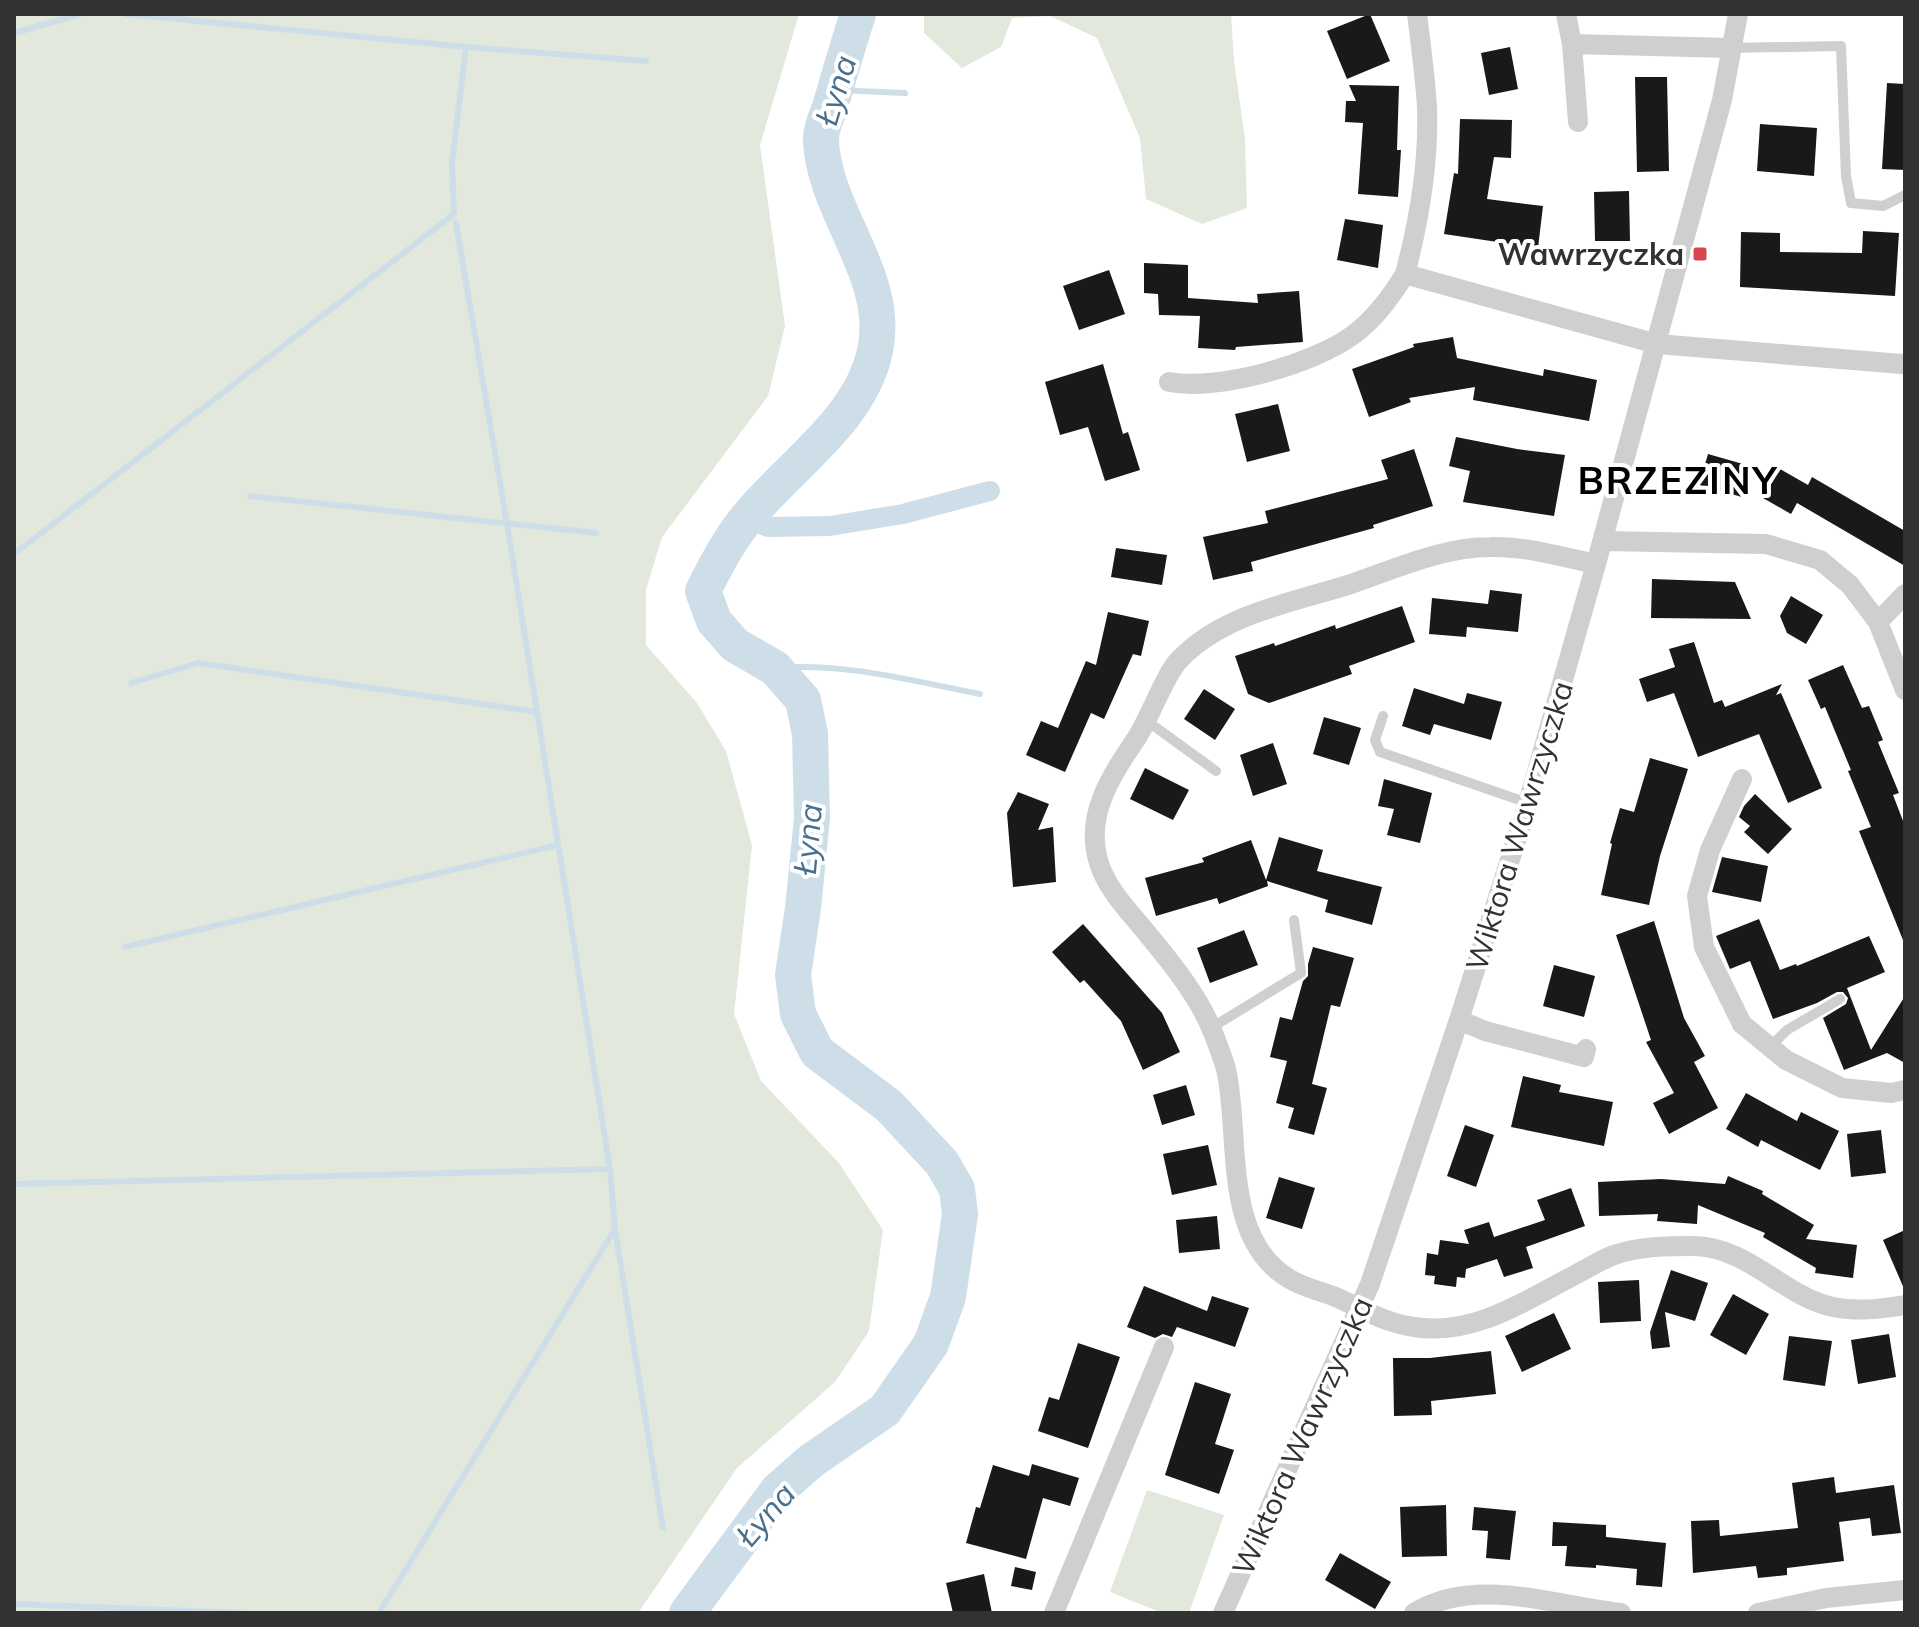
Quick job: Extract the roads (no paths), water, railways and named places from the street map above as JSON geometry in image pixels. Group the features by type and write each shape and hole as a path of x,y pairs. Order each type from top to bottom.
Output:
{"street":[{"path":"1169,382 1185,385 1224,382 1331,349 1374,317 1405,274 1420,207 1427,109 1417,14"},
{"path":"1566,14 1572,44 1578,122"},
{"name":"Wiktora Wawrzyczka","path":"1223,1613 1359,1310 1459,1020 1528,803 1603,541 1722,100 1738,14"},
{"path":"1572,44 1731,48"},
{"path":"1405,274 1657,344 1902,364"},
{"path":"1603,541 1766,544 1820,560 1850,585 1878,622 1905,690"},
{"path":"1596,564 1531,549 1485,546 1437,555 1340,588 1291,600 1242,619 1211,635 1176,662 1147,721 1111,777 1095,818 1099,862 1119,901 1153,941 1194,998 1211,1028 1226,1069 1238,1192 1246,1224 1263,1254 1286,1278 1339,1298 1359,1310 1415,1327 1453,1328 1493,1317 1614,1255 1658,1246 1706,1246 1755,1264 1792,1289 1831,1307 1873,1310 1905,1305"},
{"path":"1878,622 1905,594"},
{"path":"1742,779 1710,850 1697,896 1704,947 1742,1024 1786,1060 1842,1088 1891,1093 1905,1090"},
{"path":"1459,1020 1485,1031 1584,1057 1586,1049"},
{"path":"1054,1613 1164,1347"},
{"path":"1758,1613 1826,1598 1905,1590"},
{"path":"1414,1613 1437,1602 1470,1594 1516,1597 1621,1613"}],"lane":[{"path":"1731,48 1841,46 1846,176 1851,203 1883,206 1905,195"},
{"path":"1383,716 1375,740 1380,752 1528,803"},
{"path":"1147,721 1216,771"},
{"path":"1211,1028 1301,973 1294,920"},
{"path":"1770,1047 1787,1030 1840,999"}],"waterway":[{"path":"14,33 80,14"},
{"path":"126,14 646,61"},
{"name":"Łyna","path":"687,1613 778,1490 811,1461 885,1410 931,1344 948,1297 960,1214 957,1189 942,1163 889,1106 817,1052 798,1014 793,975 812,818 810,734 803,700 775,668 735,645 714,621 703,591 747,518 822,441 855,399 875,351 877,323 874,297 833,194 821,142 821,133 858,14"},
{"path":"14,554 454,214 452,163 466,47"},
{"path":"835,90 905,93"},
{"path":"379,1613 615,1229 610,1169 456,223"},
{"path":"747,518 768,527 830,526 903,514 990,491"},
{"path":"250,496 596,533"},
{"path":"131,683 198,663 537,712"},
{"path":"775,668 852,670 980,694"},
{"path":"125,947 558,845"},
{"path":"14,1184 610,1169"},
{"path":"615,1229 663,1528"},
{"path":"14,1604 243,1613"}],"place":[{"name":"Wawrzyczka","path":"1700,254"}],"district":[{"name":"BRZEZINY","path":"1678,480"}]}
